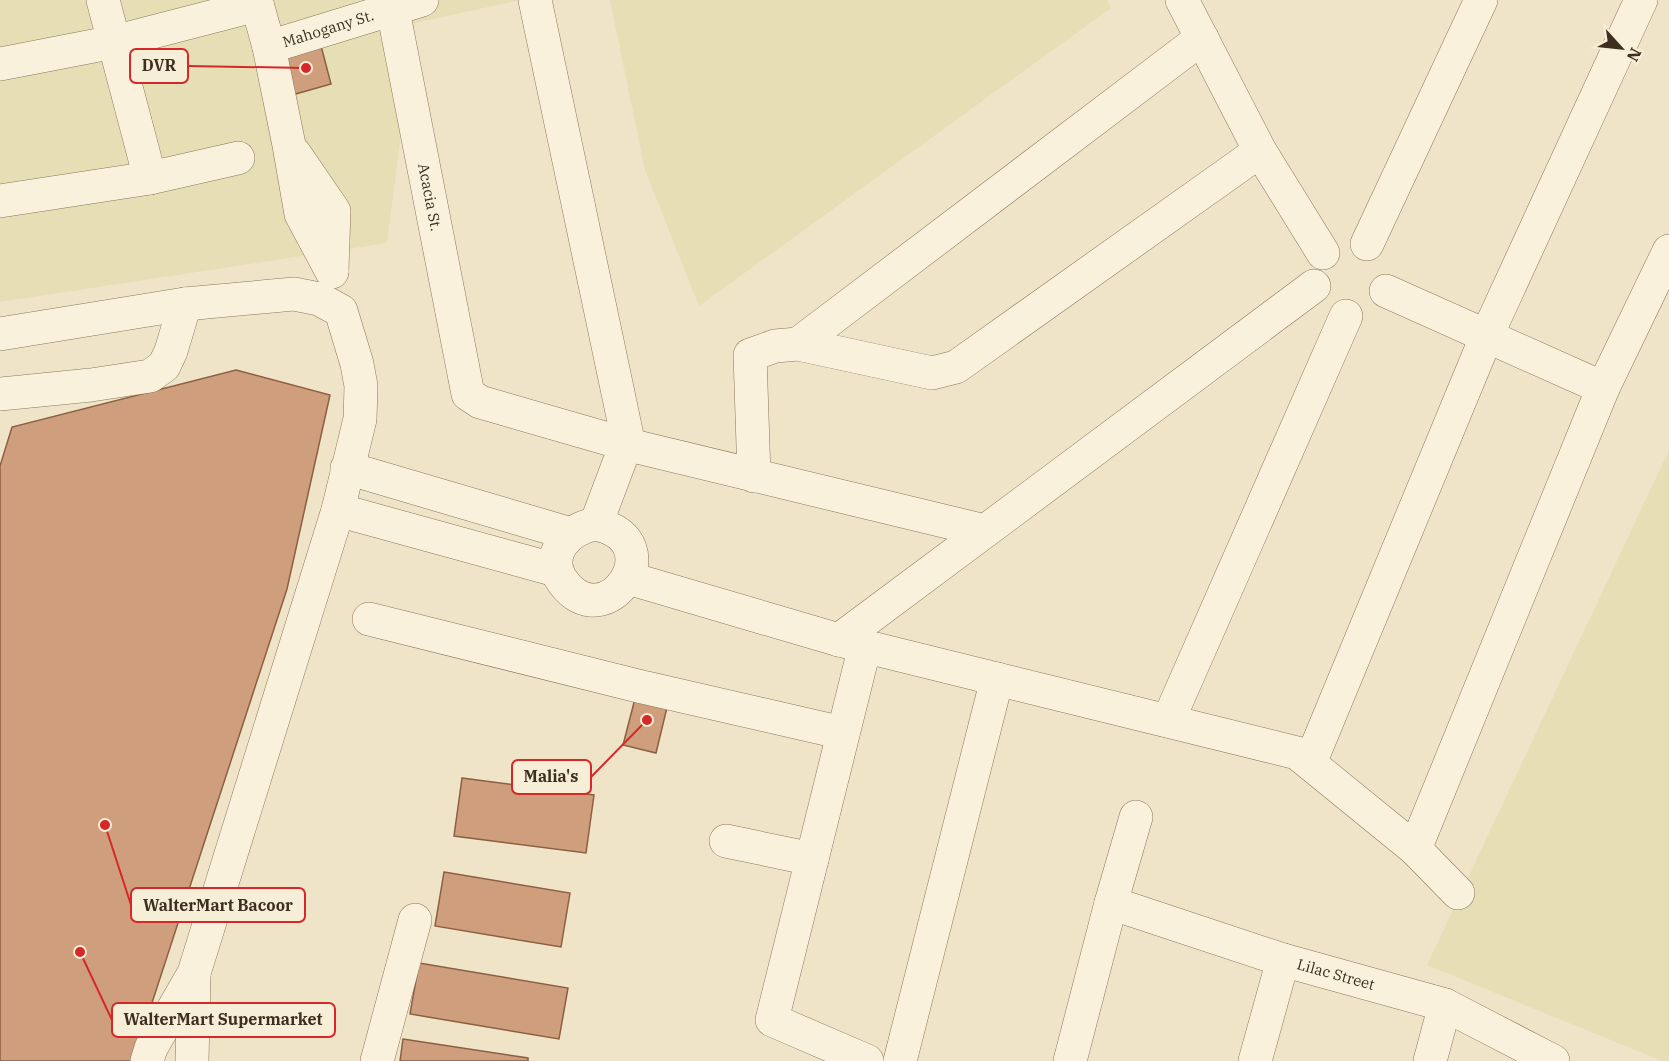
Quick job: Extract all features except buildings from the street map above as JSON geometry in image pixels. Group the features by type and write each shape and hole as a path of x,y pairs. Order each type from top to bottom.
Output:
{"street":[{"path":"103,0 150,178"},
{"path":"347,468 584,529 609,526 628,544 632,555 632,567 628,578 611,596 588,599 567,588 556,570 557,553 563,541 584,529 629,445 535,0"},
{"path":"1182,0 1260,151 1323,253"},
{"path":"1367,244 1481,0"},
{"path":"1310,763 1487,335 1641,0"},
{"path":"0,64 114,42 256,2 269,47 301,214 332,272 361,386 360,419 338,510 194,973 151,1048 147,1061"},
{"name":"Acacia St.","path":"402,3 468,394 480,402 629,445"},
{"name":"Mahogany St.","path":"269,47 402,3"},
{"path":"798,344 1202,38"},
{"path":"754,476 750,355 775,346 798,344 932,373 956,367 1260,151"},
{"path":"0,201 150,178 238,158"},
{"path":"1356,241 1367,244 1383,260 1387,271 1386,291 1378,304 1369,312 1358,316 1335,313 1318,297 1314,286 1313,274 1317,263 1323,253 1344,242 1356,241"},
{"path":"1415,849 1603,388 1669,251"},
{"path":"867,1061 772,1020 843,734 852,643 985,531 1314,286"},
{"path":"1386,291 1603,388"},
{"path":"0,334 185,304 294,294 319,299 341,311"},
{"path":"0,394 91,385 150,376 165,366 185,304"},
{"path":"1168,721 1346,316"},
{"path":"629,445 985,531"},
{"path":"338,510 556,570"},
{"path":"628,578 852,643 1298,753 1415,849 1458,893"},
{"path":"369,619 843,734"},
{"path":"900,1061 997,679"},
{"path":"1070,1061 1111,903 1136,818"},
{"path":"726,841 812,859"},
{"name":"Lilac Street","path":"1111,903 1283,960 1445,1005 1553,1061"},
{"path":"377,1061 415,920"},
{"path":"1255,1061 1283,960"},
{"path":"192,1061 194,973"},
{"path":"1430,1061 1445,1005"}],"shaded area":[{"path":"0,0 520,0 415,23 387,243 0,302"},
{"path":"610,0 1107,0 1111,8 699,306 645,170"},
{"path":"1669,450 1669,1061 1662,1061 1427,965"}],"place":[{"name":"DVR","path":"306,68"},
{"name":"Malia's","path":"647,720"},
{"name":"WalterMart Bacoor","path":"105,825"},
{"name":"WalterMart Supermarket","path":"80,952"}]}
